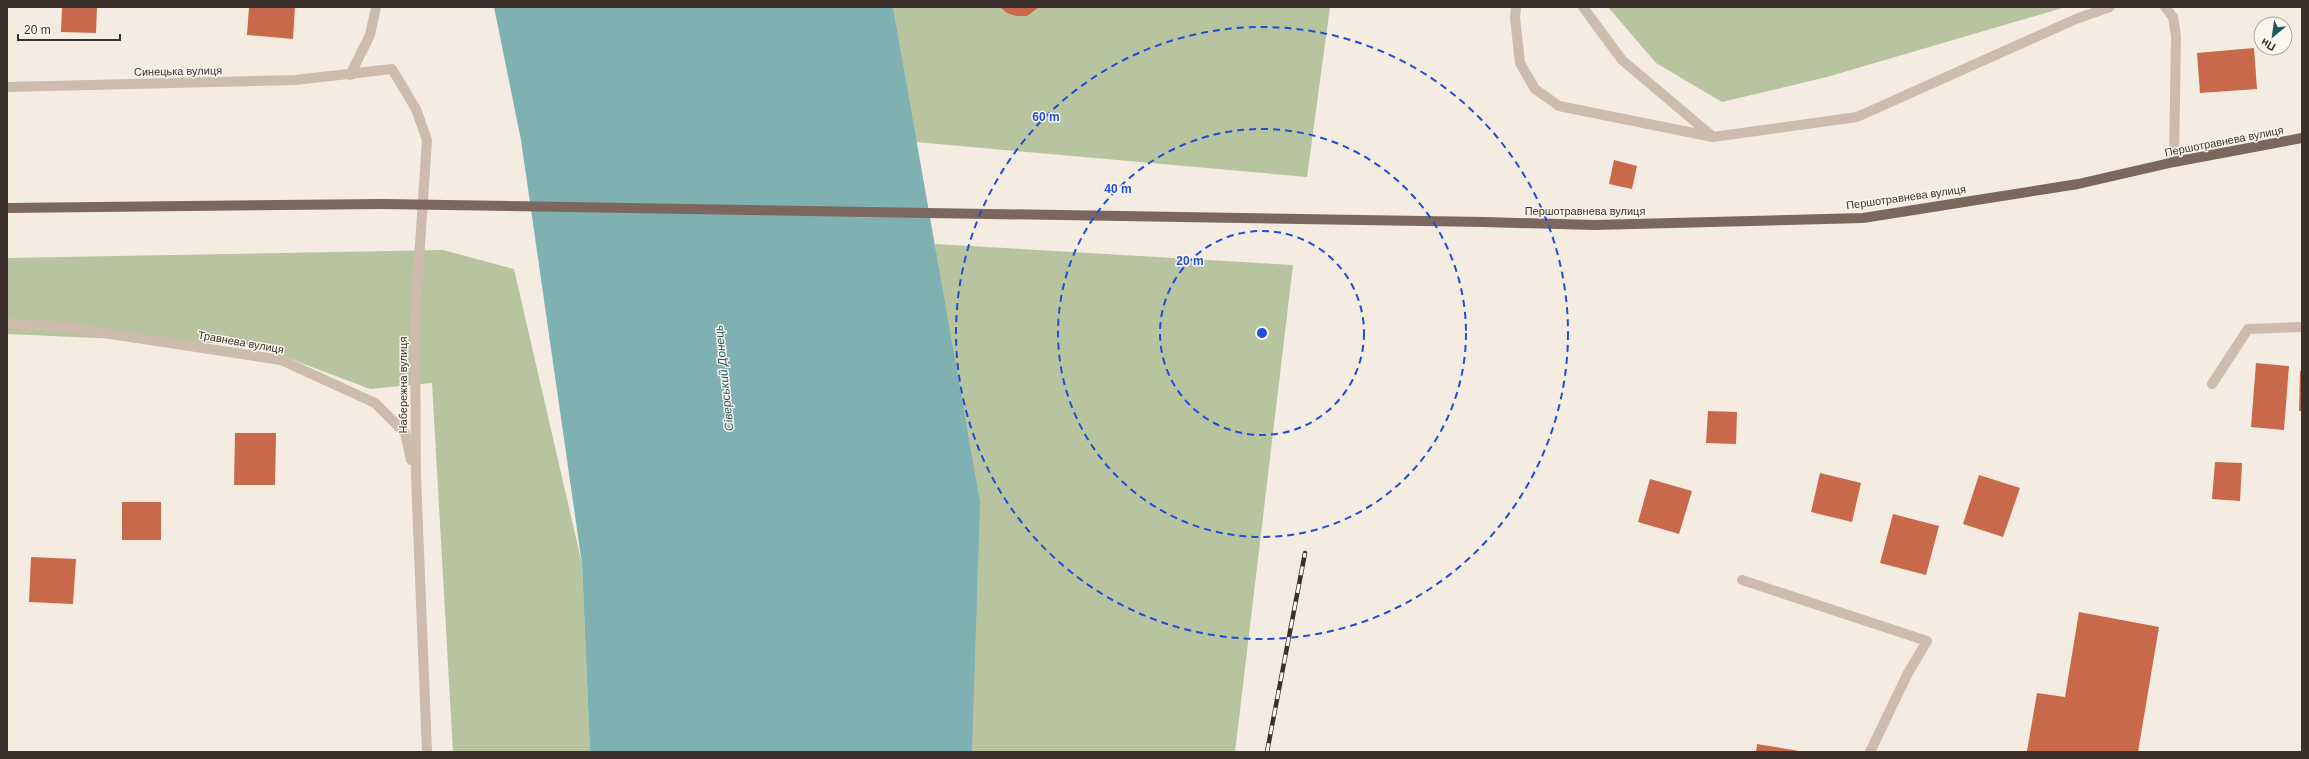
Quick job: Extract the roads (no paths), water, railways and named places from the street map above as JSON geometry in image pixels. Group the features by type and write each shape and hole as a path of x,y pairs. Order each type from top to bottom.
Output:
{"main road":[{"name":"Першотравнева вулиця","path":"7,208 382,204 1594,224 1863,218 2078,184 2174,162 2302,138"}],"street":[{"path":"350,75 370,35 376,7"},
{"path":"1516,7 1515,18 1520,63 1535,90 1558,106 1713,137 1857,117 2076,19 2110,7"},
{"path":"1583,7 1622,60 1713,137"},
{"path":"2165,7 2172,17 2176,36 2174,162"},
{"name":"Набережна вулиця","path":"350,75 392,69 416,109 427,140 415,320 416,477 426,752"},
{"name":"Синецька вулиця","path":"7,87 295,80 350,75"},
{"name":"Травнева вулиця","path":"7,323 64,327 281,360 375,403 405,433 416,477"},
{"path":"2212,384 2248,328 2302,327"},
{"path":"1742,580 1927,641 1908,673 1870,752"}],"water":[{"name":"Сіверський Донець","path":"494,7 893,7 980,502 972,752 590,752 582,564 521,140"}],"railway":[{"path":"1267,752 1305,553"}]}
